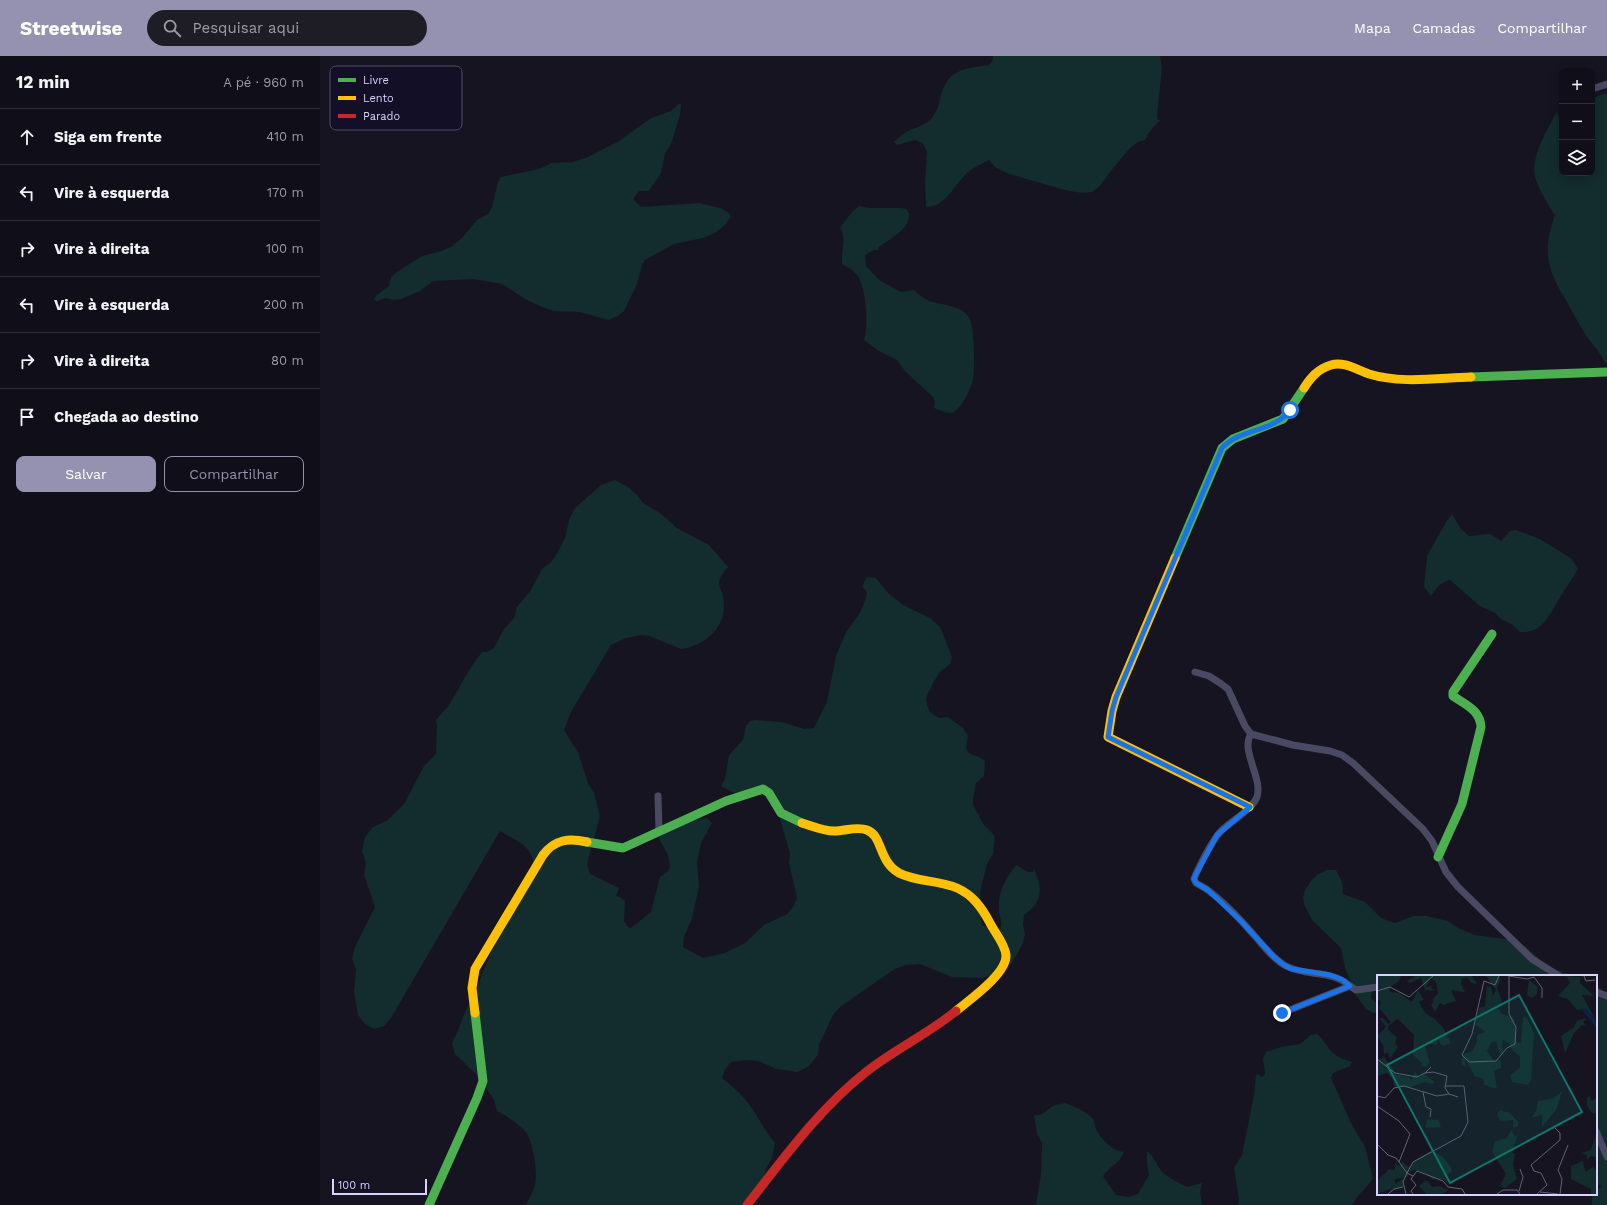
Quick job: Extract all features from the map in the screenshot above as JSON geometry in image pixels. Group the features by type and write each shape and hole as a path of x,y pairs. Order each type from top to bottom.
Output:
{"street":[{"path":"1595,88 1607,84"},
{"path":"1250,807 1108,737 1116,697 1222,448 1233,439 1283,419 1313,374 1330,365 1346,365 1370,374 1395,380 1607,372"},
{"path":"1438,857 1462,804 1481,726 1481,720 1478,714 1453,696 1453,692 1492,634"},
{"path":"1195,672 1209,676 1220,682 1228,689 1245,726 1251,734 1293,745 1330,751 1342,755 1371,778 1423,829 1432,841 1446,872 1458,887 1532,959 1557,975"},
{"path":"1251,734 1247,743 1258,790 1255,800 1250,807 1217,835 1194,879 1196,883 1208,890 1241,921 1274,957 1284,965 1292,969 1330,975 1343,980 1356,990 1377,987"},
{"path":"429,1205 477,1098 482,1081 472,988 475,969 542,855 549,848 563,840 572,839 623,848 726,801 760,790 767,791 776,808 785,816 828,831 838,832 862,828 867,830 877,839 883,858 887,864 905,876 958,888 967,893 980,908 1006,952 1006,960 998,974 954,1013 867,1071 838,1096 815,1120 747,1205"},
{"path":"658,796 659,831"},
{"path":"1282,1013 1350,986"},
{"path":"1597,992 1607,996"},
{"path":"1597,1133 1607,1157"}],"green space":[{"path":"993,56 1160,56 1162,68 1157,116 1158,120 1160,120 1150,131 1145,140 1138,142 1130,148 1100,186 1092,192 1083,193 1069,191 1009,174 995,167 989,160 973,168 967,173 944,200 933,206 926,207 925,182 927,152 925,147 922,143 915,140 897,145 894,142 906,132 924,124 932,118 939,104 943,88 952,76 957,72 989,65 993,60"},
{"path":"1607,94 1607,367 1598,351 1585,334 1553,277 1548,258 1548,248 1551,227 1555,215 1545,200 1536,181 1534,170 1539,147 1557,112 1559,118 1559,176 1595,176 1595,97"},
{"path":"680,103 680,115 671,144 665,154 661,173 649,191 639,191 633,199 641,207 699,203 720,208 729,213 731,216 725,225 715,233 703,238 674,244 645,260 642,265 637,284 624,311 618,316 608,320 580,312 553,311 525,299 502,284 474,279 433,281 420,291 401,299 393,300 386,298 377,301 374,300 376,296 389,286 391,277 397,272 422,256 442,251 452,246 462,238 477,220 488,214 492,207 498,182 501,177 539,169 552,163 572,162 588,157 619,141 651,118 671,111"},
{"path":"859,206 869,208 901,208 906,209 909,213 907,224 899,233 879,247 878,250 874,250 865,255 866,266 879,280 901,292 914,290 929,301 955,307 965,312 968,316 972,328 974,347 973,380 963,402 952,413 947,413 934,408 935,402 933,397 905,371 897,360 877,350 864,340 866,333 866,306 863,288 857,275 842,264 843,238 841,229 839,229 852,212"},
{"path":"615,480 628,487 643,503 660,513 677,528 709,545 728,567 720,578 719,582 724,604 721,621 711,635 697,644 681,649 649,636 641,635 626,638 611,645 571,712 564,730 578,752 588,783 594,793 600,816 587,864 590,874 619,888 616,896 625,901 624,921 628,927 631,928 651,912 660,877 668,871 670,867 668,855 659,839 660,836 689,821 707,818 712,823 701,843 697,863 699,887 692,918 684,937 683,947 703,958 725,953 745,943 764,925 787,914 793,907 797,898 789,863 790,853 775,802 770,793 740,796 721,786 725,779 729,755 743,740 746,726 750,721 782,722 804,729 814,728 827,702 836,656 846,632 860,613 866,598 867,592 862,586 867,577 876,578 888,593 903,605 930,618 940,627 952,657 950,664 940,672 933,683 926,698 930,712 939,718 948,717 963,728 968,736 966,748 968,751 985,761 984,776 976,783 973,805 984,825 995,836 993,854 987,864 980,892 980,913 982,925 999,933 1001,920 999,912 999,899 1005,881 1016,865 1028,872 1033,872 1034,869 1039,882 1040,894 1038,900 1035,905 1024,915 1023,925 1025,935 1022,945 1012,963 1003,967 998,973 982,978 952,977 920,964 905,965 893,970 840,1007 833,1015 819,1045 818,1055 808,1067 797,1072 777,1069 758,1061 748,1060 731,1062 725,1069 722,1078 738,1091 748,1103 775,1143 772,1158 763,1179 743,1205 526,1205 534,1188 536,1179 534,1156 528,1135 519,1125 497,1111 494,1100 476,1074 455,1054 452,1043 465,1012 476,992 491,953 534,870 531,855 528,850 519,842 500,831 391,1018 384,1026 374,1029 364,1023 358,1015 354,992 356,969 352,959 355,947 375,907 364,875 366,864 362,851 365,837 373,827 388,820 404,804 424,766 436,754 436,721 449,705 477,658 482,652 487,652 494,648 504,629 514,618 517,607 531,590 542,569 551,562 558,552 565,538 569,520 575,508 601,485"},
{"path":"1452,514 1461,529 1469,536 1490,534 1501,541 1510,531 1516,530 1540,539 1572,559 1578,569 1550,615 1541,626 1528,632 1520,632 1513,625 1501,619 1495,613 1480,606 1450,580 1441,584 1431,596 1424,587 1427,556"},
{"path":"1327,870 1336,870 1342,882 1343,894 1365,902 1380,917 1386,920 1395,923 1413,916 1427,916 1448,921 1458,928 1475,935 1512,940 1525,946 1548,967 1572,975 1377,975 1377,986 1374,989 1371,998 1377,1004 1377,1012 1373,1013 1366,1009 1356,995 1345,968 1341,948 1312,920 1304,904 1303,897 1305,890 1317,875"},
{"path":"1597,986 1607,993 1607,1205 1592,1205 1592,1195 1597,1195 1597,1189 1601,1187 1597,1184 1597,1143 1599,1143 1597,1134"},
{"path":"1317,1034 1334,1054 1352,1062 1350,1066 1333,1073 1331,1078 1351,1123 1365,1147 1373,1178 1352,1205 1238,1205 1239,1199 1234,1168 1242,1155 1254,1095 1256,1075 1258,1074 1262,1077 1265,1074 1263,1058 1266,1052 1281,1047 1300,1044 1311,1035"},
{"path":"1065,1103 1090,1116 1093,1119 1097,1131 1105,1142 1112,1148 1124,1152 1120,1159 1103,1176 1116,1195 1128,1197 1138,1194 1149,1175 1147,1151 1158,1167 1173,1180 1187,1187 1202,1183 1200,1192 1202,1205 1036,1205 1041,1174 1042,1143 1037,1133 1034,1115 1043,1114 1052,1106"}],"traffic: fast":[{"path":"1471,377 1607,372"},
{"path":"1175,558 1222,448 1233,439 1283,419 1304,388"},
{"path":"1438,857 1462,804 1481,727 1478,716 1472,708 1453,696 1453,692 1492,634"},
{"path":"587,842 623,848 726,801 763,789 769,793 781,813 802,823"},
{"path":"429,1205 477,1098 483,1081 475,1013"}],"traffic: slow":[{"path":"1304,388 1312,377 1319,371 1336,364 1350,366 1369,374 1394,379 1420,380 1471,377"},
{"path":"1175,558 1116,697 1108,737 1249,807"},
{"path":"802,823 830,831 859,828 867,830 876,838 887,862 899,873 913,878 950,885 968,894 976,902 984,912 1004,947 1006,955 1005,962 994,978 956,1011"},
{"path":"475,1013 472,988 475,969 543,855 552,846 563,841 574,840 587,842"}],"traffic: jam":[{"path":"747,1205 817,1118 849,1086 888,1056 934,1027 956,1011"}],"route":[{"path":"1282,1013 1339,992 1350,986 1343,980 1330,975 1292,969 1284,965 1274,957 1241,921 1208,890 1196,883 1194,879 1196,874 1217,835 1250,807 1108,737 1116,697 1222,448 1227,442 1233,439 1278,422 1287,416 1290,410"}]}
